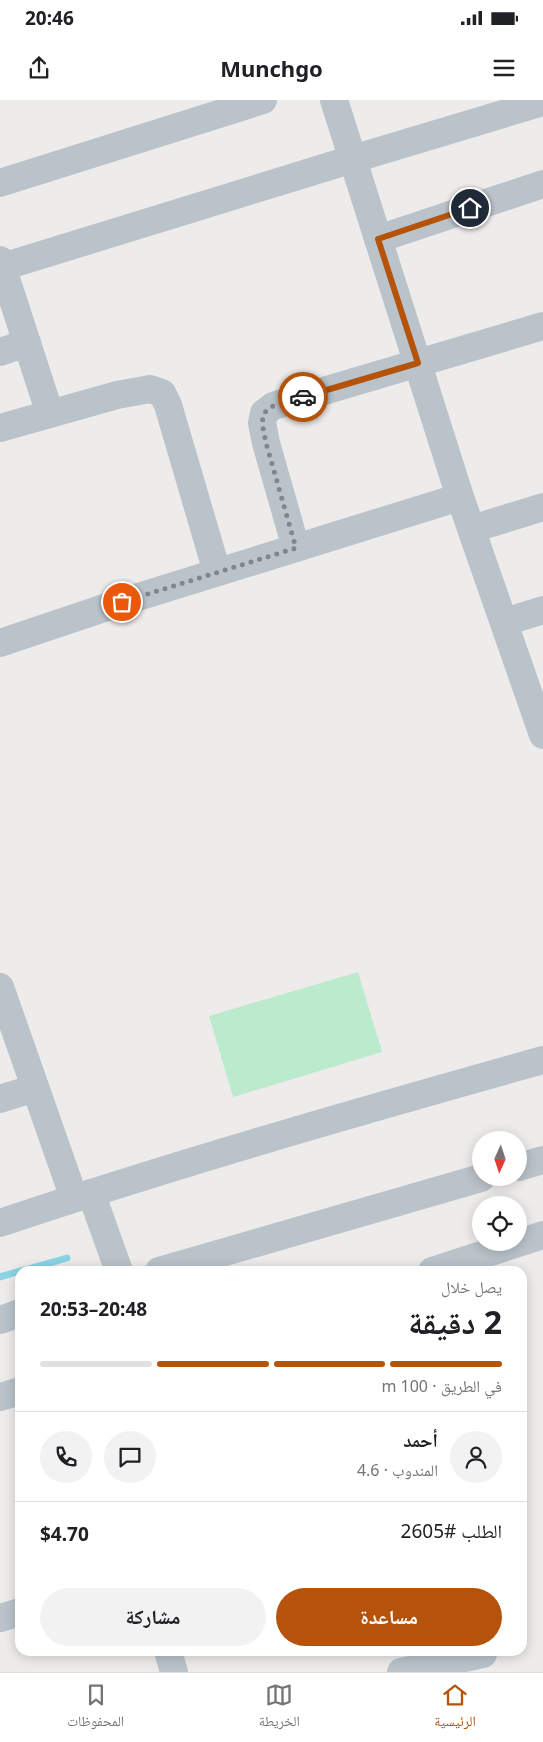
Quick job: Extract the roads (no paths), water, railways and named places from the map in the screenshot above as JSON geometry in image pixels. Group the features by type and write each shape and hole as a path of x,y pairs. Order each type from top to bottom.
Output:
{"street":[{"path":"0,183 263,100"},
{"path":"334,100 460,497 505,622 537,697 543,735"},
{"path":"50,414 1,264 543,102"},
{"path":"378,239 543,184"},
{"path":"296,548 266,443 262,423 264,413 273,406 543,326"},
{"path":"0,352 27,343"},
{"path":"0,428 117,395 150,389 162,393 168,405 217,572"},
{"path":"0,643 217,572 460,497"},
{"path":"472,529 543,507"},
{"path":"505,622 543,610"},
{"path":"2,998 35,1088 117,1266"},
{"path":"0,1223 87,1199 352,1114 543,1060"},
{"path":"0,1099 35,1088"},
{"path":"528,1164 543,1160"},
{"path":"176,1266 472,1181"},
{"path":"447,1266 543,1235"},
{"path":"0,1320 15,1316"},
{"path":"0,1397 15,1392"},
{"path":"0,1618 15,1614"},
{"path":"169,1656 174,1672"},
{"path":"400,1672 484,1659"}],"waterway":[{"path":"39,1266 67,1258"},
{"path":"0,1277 15,1272"}]}
